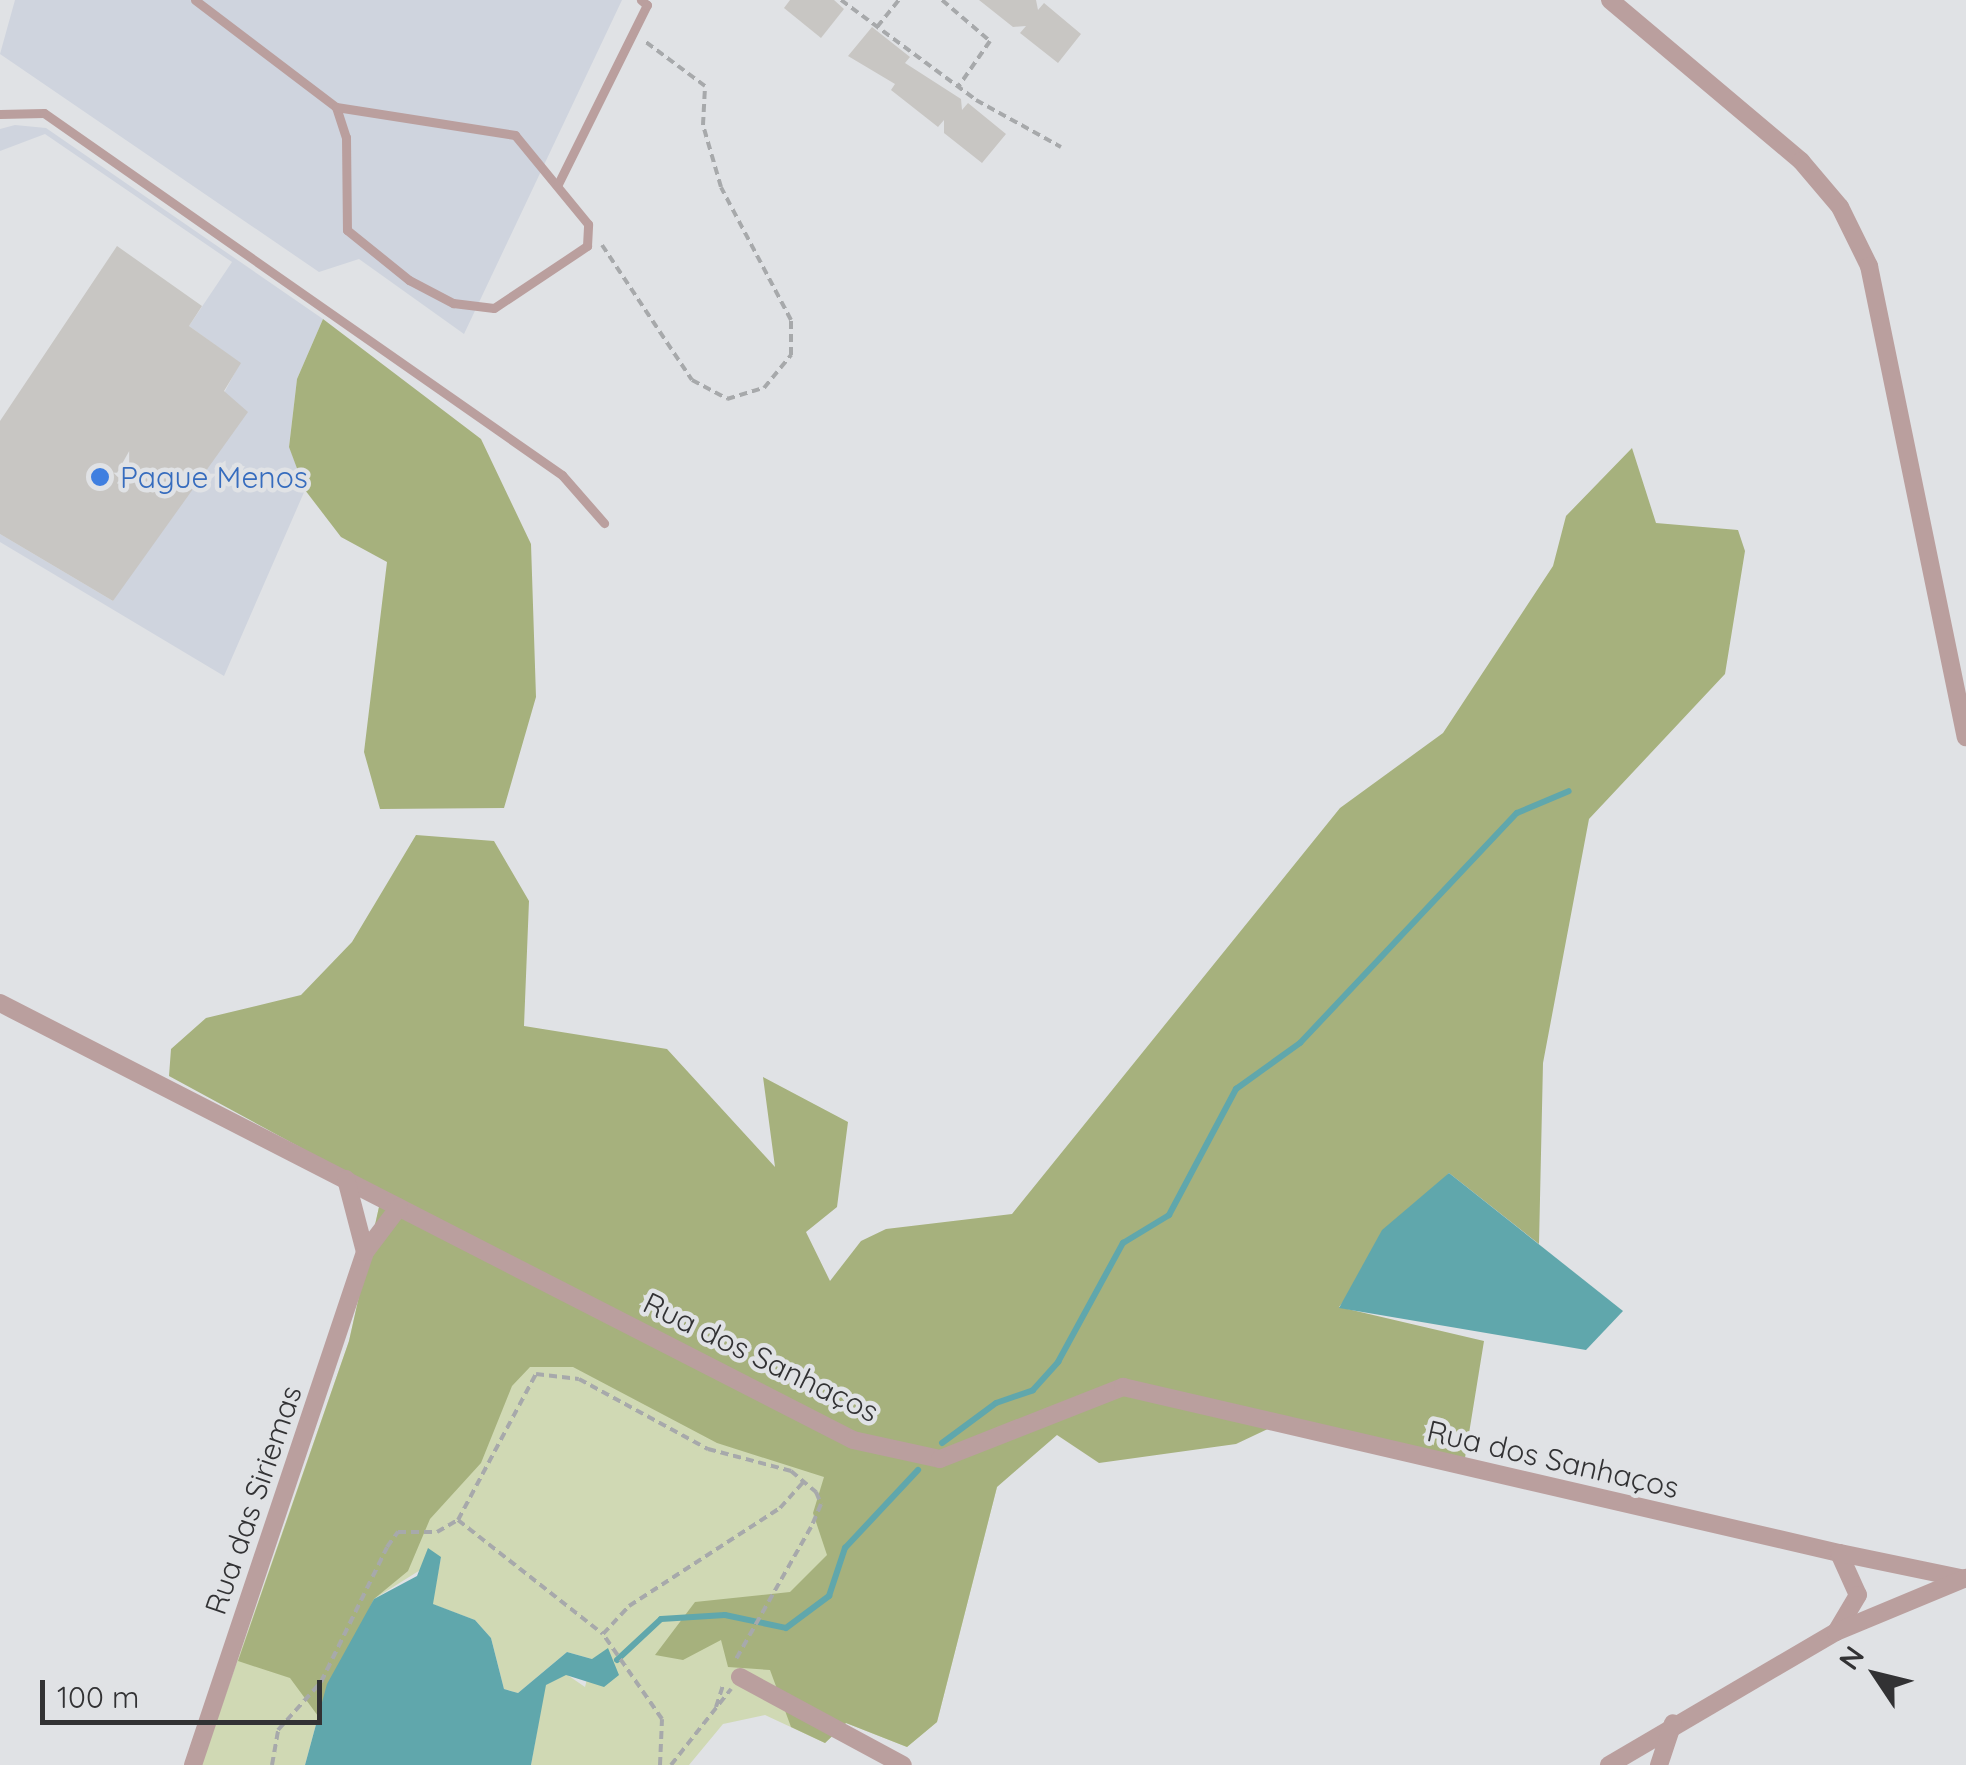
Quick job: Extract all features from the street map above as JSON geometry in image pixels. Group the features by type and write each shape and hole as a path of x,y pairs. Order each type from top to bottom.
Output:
{"street":[{"path":"1610,0 1802,161 1840,207 1869,266 1966,737"},
{"name":"Rua dos Sanhaços","path":"0,1003 853,1440 940,1460 1123,1387 1839,1553 1965,1578"},
{"path":"346,1179 364,1252"},
{"name":"Rua das Siriemas","path":"193,1765 364,1252 400,1206"},
{"path":"1836,1632 1858,1595 1839,1553"},
{"path":"1610,1765 1676,1718 1836,1632 1965,1578"},
{"path":"740,1678 904,1765"},
{"path":"1659,1765 1676,1718"}],"lane":[{"path":"195,0 336,107 516,135 588,224 587,246 560,272 494,308 453,303 347,230 346,137 336,107"},
{"path":"558,184 647,5 640,0"},
{"path":"0,114 44,113 562,476 604,523"}],"path":[{"path":"841,0 958,87 1061,147"},
{"path":"877,26 899,0"},
{"path":"942,0 990,41 958,87"},
{"path":"588,224 692,380 726,399 764,388 791,355 791,320 721,186 702,125 704,86 634,32"},
{"path":"272,1765 278,1730 321,1682 398,1532 437,1532 458,1520 536,1374 556,1370 708,1449 806,1479 821,1504 758,1632"},
{"path":"603,1634 628,1606 780,1508 806,1479"},
{"path":"458,1520 614,1644 662,1719 660,1765"},
{"path":"671,1765 740,1678"}],"shaded area":[{"path":"15,0 622,0 464,334 359,259 319,272 0,54"},
{"path":"15,125 46,128 323,319 297,379 289,446 305,490 224,676 0,542 0,534 113,601 240,363 189,326 232,262 45,134 0,151 0,129"}],"green space":[{"path":"323,319 481,439 531,544 536,697 504,808 380,809 364,752 387,562 341,537 305,490 289,447 297,379"},
{"path":"1632,448 1656,523 1738,530 1745,551 1725,674 1589,819 1543,1063 1539,1244 1449,1173 1339,1307 1484,1341 1465,1458 1291,1418 1236,1444 1099,1463 1057,1435 997,1487 937,1722 907,1747 846,1723 825,1743 791,1727 770,1670 728,1667 721,1640 683,1660 655,1655 695,1602 790,1592 827,1555 813,1513 824,1477 717,1443 573,1367 530,1367 512,1386 481,1463 430,1519 408,1571 374,1599 318,1716 290,1678 238,1661 349,1341 379,1207 340,1169 169,1076 171,1049 206,1018 301,995 352,942 416,835 494,841 529,901 524,1026 667,1049 775,1167 763,1077 848,1122 837,1207 806,1232 830,1281 861,1241 886,1229 1012,1214 1340,808 1443,733 1553,566 1566,516"},
{"path":"379,1207 997,1487 937,1722 907,1747 846,1723 825,1743 765,1715 723,1724 689,1765 531,1765 545,1685 566,1674 585,1687 592,1659 567,1652 518,1693 504,1689 491,1638 475,1620 432,1604 441,1557 374,1599 327,1684 305,1765 201,1765 349,1341"}],"water":[{"path":"1449,1173 1623,1311 1586,1350 1339,1308 1382,1230"},
{"path":"428,1548 441,1557 433,1604 475,1620 491,1638 504,1689 518,1693 567,1652 592,1659 608,1648 619,1675 604,1687 566,1675 546,1685 531,1765 305,1765 327,1684 374,1599 417,1576"}],"building":[{"path":"790,0 834,0 844,9 821,38 784,8"},
{"path":"979,0 1036,0 1038,10 1044,3 1081,34 1058,63 1020,33 1026,26 1013,27"},
{"path":"872,27 910,57 905,63 961,99 962,110 968,103 1006,134 982,163 944,133 944,120 938,127 891,90 895,84 848,56"},
{"name":"Pague Menos","path":"117,246 202,306 189,326 241,363 224,391 248,412 113,601 0,534 0,421"}],"waterway":[{"path":"942,1443 996,1403 1033,1390 1058,1362 1123,1243 1169,1215 1236,1089 1300,1043 1517,813 1569,791"},
{"path":"617,1660 661,1619 725,1615 786,1628 829,1596 845,1548 918,1470"}],"place":[{"name":"Pague Menos","path":"100,477"}]}
